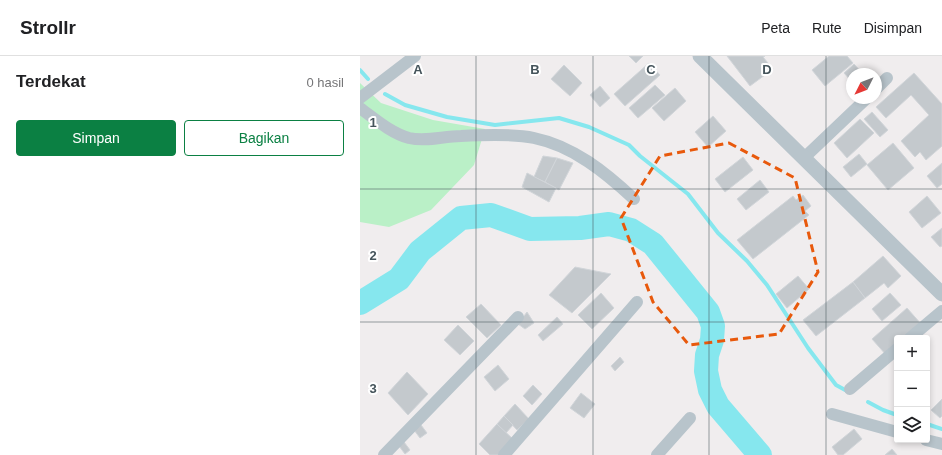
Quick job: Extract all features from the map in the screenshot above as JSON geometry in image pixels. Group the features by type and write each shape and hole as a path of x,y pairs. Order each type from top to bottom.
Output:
{"street":[{"path":"415,56 376,86 360,101 396,133 410,138 425,140 460,136 533,138 570,150 598,168 634,199"},
{"path":"700,56 942,294"},
{"path":"882,83 887,78"},
{"path":"804,157 861,104"},
{"path":"504,455 637,302"},
{"path":"914,335 942,312"},
{"path":"384,455 518,317"},
{"path":"850,389 894,352"},
{"path":"832,414 894,431"},
{"path":"657,455 690,418"},
{"path":"930,441 942,444"}],"highlighted area":[{"path":"729,143 795,178 818,272 779,334 689,345 653,302 621,218 660,156"}],"green space":[{"path":"360,83 381,103 433,120 485,129 474,165 431,210 389,227 360,222"}],"building":[{"path":"629,56 643,56 636,63"},
{"path":"727,56 765,56 763,57 773,69 750,86"},
{"path":"829,56 847,56 853,63 825,86 812,70"},
{"path":"649,63 660,75 625,106 614,94"},
{"path":"854,64 858,68 850,68"},
{"path":"564,65 582,83 570,96 551,79"},
{"path":"914,73 942,104 942,146 926,160 920,152 915,157 901,141 929,115 911,95 886,118 876,107 882,104 882,102"},
{"path":"655,85 665,95 638,118 629,108"},
{"path":"600,86 610,98 600,107 590,95"},
{"path":"675,88 686,101 664,121 652,108"},
{"path":"872,112 888,130 880,137 864,119"},
{"path":"713,116 726,131 708,147 695,132"},
{"path":"860,119 874,133 847,158 834,143"},
{"path":"893,143 914,168 888,190 867,165"},
{"path":"859,154 867,164 851,177 843,167"},
{"path":"543,156 557,158 545,182 534,177"},
{"path":"743,157 753,170 725,192 715,179"},
{"path":"557,158 573,163 559,190 545,182"},
{"path":"942,163 942,184 937,188 927,176"},
{"path":"527,173 556,188 549,202 522,187"},
{"path":"760,180 769,192 746,210 737,199"},
{"path":"803,195 811,206 805,211 809,215 753,259 737,240 793,196 796,200"},
{"path":"927,196 941,213 922,228 909,212"},
{"path":"942,228 942,246 940,247 931,237"},
{"path":"883,256 901,276 888,288 884,283 865,298 853,282"},
{"path":"575,267 611,274 572,313 549,295"},
{"path":"798,276 809,289 787,308 776,294"},
{"path":"853,282 865,298 816,336 803,320"},
{"path":"601,293 614,308 592,329 578,315"},
{"path":"890,293 901,305 882,321 872,309"},
{"path":"481,304 501,325 487,338 466,317"},
{"path":"907,308 922,325 911,335 894,335 894,350 887,356 872,339"},
{"path":"527,312 534,323 525,329 518,324"},
{"path":"557,317 563,324 543,341 538,335"},
{"path":"458,325 474,341 460,355 444,340"},
{"path":"620,357 624,362 615,371 611,366"},
{"path":"498,365 509,379 495,391 484,377"},
{"path":"407,372 428,394 408,415 388,393"},
{"path":"533,385 542,394 532,405 523,396"},
{"path":"581,393 595,404 584,418 570,408"},
{"path":"942,399 942,416 940,418 931,410"},
{"path":"515,404 529,419 517,430 504,416"},
{"path":"504,416 513,425 506,433 497,424"},
{"path":"497,424 514,440 500,455 490,455 479,444"},
{"path":"421,425 427,433 420,438 414,430"},
{"path":"854,429 862,439 843,455 838,455 832,447"},
{"path":"404,442 410,450 405,454 399,446"},
{"path":"892,449 897,455 885,455"}],"waterway":[{"path":"360,70 368,79"},
{"path":"385,94 405,105 447,117 495,125 559,118 589,127 629,145 640,156 688,194 718,233 747,261 767,285 808,348 836,385 847,391"},
{"path":"360,303 399,279 420,251 461,218 491,215 530,229 580,228 609,224 631,230 653,244 708,312 713,326 712,340 707,355 706,371 710,390 718,406 760,455"},
{"path":"868,402 894,414"},
{"path":"930,425 942,429"}]}
